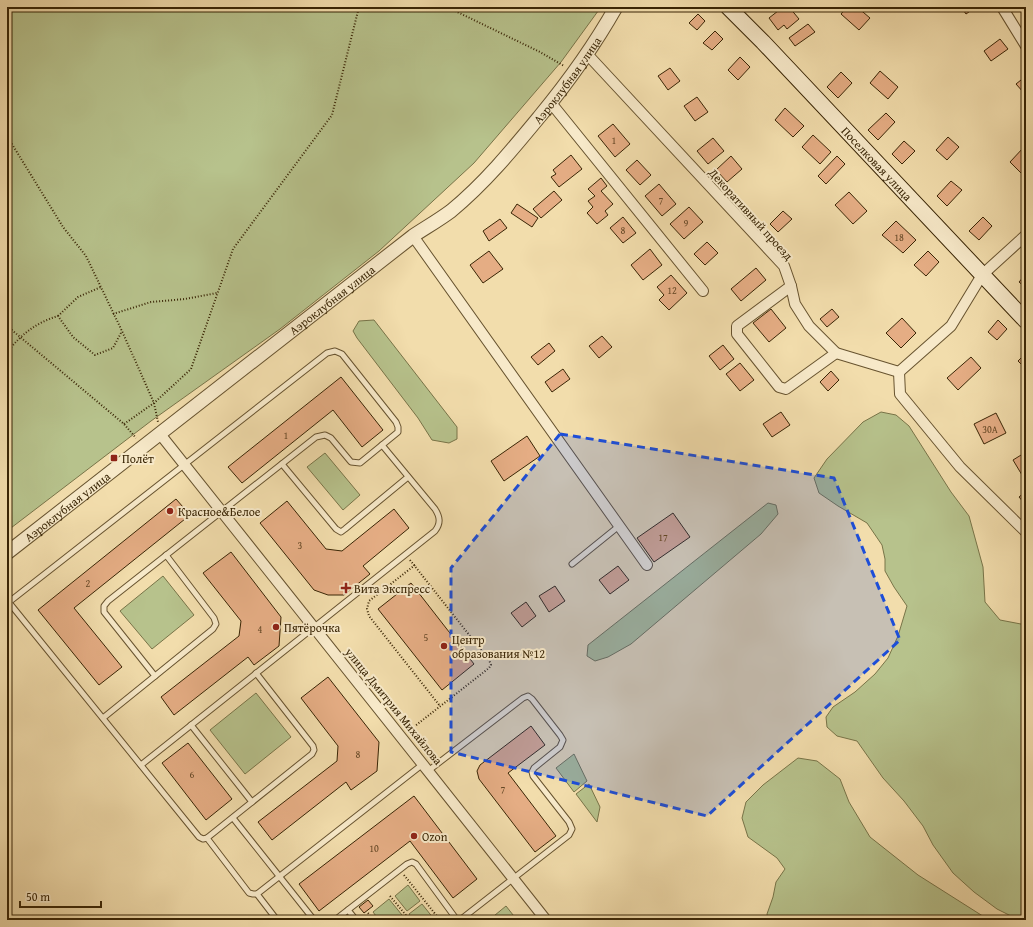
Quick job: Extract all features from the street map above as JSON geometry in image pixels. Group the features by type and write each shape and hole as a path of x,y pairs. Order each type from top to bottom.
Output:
{"main road":[{"name":"Поселковая улица","path":"728,7 763,42 1026,321"}],"street":[{"name":"Аэроклубная улица","path":"7,553 413,236 450,212 506,158 551,103 587,54 616,7"},
{"path":"1002,7 1026,46"},
{"name":"Декоративный проезд","path":"587,54 784,266 795,304 809,326 836,353 898,372"},
{"path":"551,103 703,291"},
{"path":"1026,235 982,275 951,326 898,372 900,394 960,467 1026,532"},
{"path":"413,236 647,565"},
{"path":"791,286 737,326 737,334 779,387 786,389 836,353"},
{"name":"улица Дмитрия Михайлова","path":"160,434 546,920"}],"lane":[{"path":"155,676 104,612 104,606 108,600 316,437 325,435 335,441 351,462 360,463 398,432 396,422 342,354 335,351 327,353 8,601 199,837 203,839 207,838 233,818 312,754 314,750 313,746 256,673"},
{"path":"141,765 435,531 439,524 440,518 435,508 382,445"},
{"path":"282,464 336,529 341,532 346,530 408,477"},
{"path":"572,564 619,526"},
{"path":"103,718 213,629 216,624 214,618 166,555"},
{"path":"207,838 249,893 257,894 426,767 523,698 528,696 532,699 563,740 560,747 534,768 532,772 533,776 569,822 572,829 569,835 459,920 416,864 412,862 399,870 335,920"},
{"path":"191,725 252,802"},
{"path":"233,818 314,920"},
{"path":"257,894 277,920"},
{"path":"348,910 356,920"}],"path":[{"path":"124,424 154,404 190,369 233,249 332,115 359,7"},
{"path":"447,7 540,52 573,72"},
{"path":"7,136 63,227 86,256 122,331 154,404 160,434"},
{"path":"7,352 20,337 44,320 58,316 78,297 101,287"},
{"path":"113,314 151,302 185,299 217,293"},
{"path":"58,316 73,337 95,355 113,348 122,331"},
{"path":"7,326 124,424 144,447"},
{"path":"406,554 490,660 491,665 415,726"},
{"path":"414,565 369,601 367,610 369,616 440,706"},
{"path":"399,870 440,920"},
{"path":"390,896 410,920"},
{"path":"368,913 374,920"}],"highlighted area":[{"path":"560,434 834,478 900,640 707,816 451,752 451,568"}],"green space":[{"path":"7,7 601,7 561,62 474,163 379,251 280,329 151,421 7,531"},
{"path":"374,320 457,427 457,439 449,443 432,440 418,418 357,338 353,331 359,321"},
{"path":"881,412 896,415 909,426 951,492 969,516 983,567 985,602 1000,620 1026,625 1026,920 1019,920 997,909 974,892 953,873 933,845 923,826 904,801 883,778 857,741 837,736 827,727 826,717 833,707 855,692 875,674 888,658 898,636 907,606 885,571 885,559 882,545 867,523 819,493 814,478 827,459 863,422"},
{"path":"325,453 360,495 343,510 307,467"},
{"path":"768,503 776,505 778,514 761,534 631,644 608,657 595,661 587,656 588,645"},
{"path":"163,576 194,615 152,649 120,611"},
{"path":"256,693 291,737 245,774 210,730"},
{"path":"574,754 587,781 574,792 556,768"},
{"path":"798,758 817,761 840,779 849,802 870,837 918,875 989,920 768,920 767,914 776,882 785,869 777,858 748,837 742,818 746,802 763,785"},
{"path":"589,784 600,807 597,822 576,794"},
{"path":"408,885 420,901 407,911 395,896"},
{"path":"389,899 402,915 395,920 379,920 373,912"},
{"path":"422,904 434,919 433,920 414,920 409,914"},
{"path":"506,906 517,920 489,920"}],"building":[{"path":"783,7 789,7 799,19 787,29 784,25 778,30 769,18"},
{"path":"847,7 857,7 870,18 859,30 841,14"},
{"path":"961,7 976,7 966,14"},
{"path":"698,14 705,21 697,30 689,23"},
{"path":"808,24 815,32 795,46 789,38"},
{"path":"715,31 723,39 712,50 703,43"},
{"path":"1000,39 1008,49 991,61 984,51"},
{"path":"740,57 750,67 738,80 728,70"},
{"path":"670,68 680,81 668,90 658,76"},
{"path":"880,71 898,87 888,99 870,83"},
{"path":"841,72 852,83 838,98 827,87"},
{"path":"1026,76 1026,91 1024,93 1016,84"},
{"path":"697,97 708,112 695,121 684,106"},
{"path":"785,108 804,126 793,137 775,120"},
{"path":"886,113 895,122 878,140 868,130"},
{"path":"613,124 630,144 615,157 598,136"},
{"path":"813,135 831,152 820,164 802,147"},
{"path":"948,137 959,147 947,160 936,150"},
{"path":"713,138 724,151 708,164 697,151"},
{"path":"904,141 915,151 902,164 892,154"},
{"path":"1024,147 1026,149 1025,177 1010,162"},
{"path":"571,155 582,169 559,187 551,177 556,174 553,170"},
{"path":"731,156 742,169 727,182 716,170"},
{"path":"837,156 845,164 826,184 818,176"},
{"path":"637,160 651,175 640,185 626,170"},
{"path":"601,178 607,186 601,191 613,204 605,211 608,215 597,224 587,213 593,207 588,201 595,196 588,189"},
{"path":"951,181 962,190 947,206 937,196"},
{"path":"659,184 676,204 662,216 645,196"},
{"path":"554,191 562,200 541,218 533,209"},
{"path":"849,192 867,211 853,224 835,205"},
{"path":"517,204 538,218 532,227 511,213"},
{"path":"689,207 703,222 684,239 670,224"},
{"path":"783,211 792,219 778,232 770,224"},
{"path":"623,217 636,233 623,243 610,228"},
{"path":"983,217 992,226 979,240 969,231"},
{"path":"500,219 507,228 489,241 483,231"},
{"path":"896,221 916,240 903,253 882,235"},
{"path":"707,242 718,253 705,265 694,254"},
{"path":"650,249 662,265 643,280 631,265"},
{"path":"489,251 503,269 483,283 470,265"},
{"path":"928,251 939,262 926,276 914,265"},
{"path":"756,268 766,280 741,301 731,289"},
{"path":"1026,274 1026,288 1019,282"},
{"path":"671,275 687,293 669,310 659,300 664,295 657,287"},
{"path":"771,309 786,328 769,342 753,323"},
{"path":"832,309 839,317 827,327 820,319"},
{"path":"902,318 916,333 901,348 886,333"},
{"path":"998,320 1007,329 997,340 988,332"},
{"path":"602,336 612,347 599,358 589,346"},
{"path":"549,343 555,351 538,365 531,357"},
{"path":"723,345 734,359 720,370 709,356"},
{"path":"1026,353 1026,369 1018,361"},
{"path":"971,357 981,368 958,390 947,378"},
{"path":"740,363 754,380 740,391 726,374"},
{"path":"563,369 570,379 552,392 545,382"},
{"path":"831,371 839,380 828,391 820,382"},
{"path":"341,377 383,430 362,447 333,410 242,483 228,467"},
{"path":"781,412 790,425 772,437 763,424"},
{"path":"996,413 1006,433 984,444 974,424"},
{"path":"527,436 540,456 504,481 491,461"},
{"path":"1026,452 1026,472 1022,475 1013,460"},
{"path":"1026,491 1026,512 1022,507 1025,504 1019,497"},
{"path":"176,499 190,515 74,608 122,667 99,685 38,610"},
{"path":"287,501 326,549 342,551 394,509 409,528 363,566 370,574 344,595 328,595 314,590 260,523"},
{"path":"673,513 690,537 654,562 637,538"},
{"path":"231,552 281,617 279,646 254,665 248,657 174,715 161,697 239,636 241,621 203,573"},
{"path":"618,566 629,580 610,594 599,580"},
{"path":"411,583 474,664 442,690 378,609"},
{"path":"555,586 565,601 549,612 539,596"},
{"path":"526,602 536,616 522,627 511,613"},
{"path":"328,677 379,742 377,771 351,790 346,782 272,840 258,822 337,761 338,746 301,698"},
{"path":"531,726 545,745 508,773 556,836 535,852 479,779 477,771 480,765"},
{"path":"188,743 232,799 206,820 162,763"},
{"path":"414,796 477,879 453,898 410,841 319,911 299,884"},
{"path":"368,900 373,906 364,913 359,907"}],"place":[{"name":"Полёт","path":"114,458"},
{"name":"Красное&Белое","path":"170,511"},
{"name":"Вита Экспресс","path":"346,588"},
{"name":"Пятёрочка","path":"276,627"},
{"name":"Центр образования №12","path":"444,646"},
{"name":"Ozon","path":"414,836"}]}
